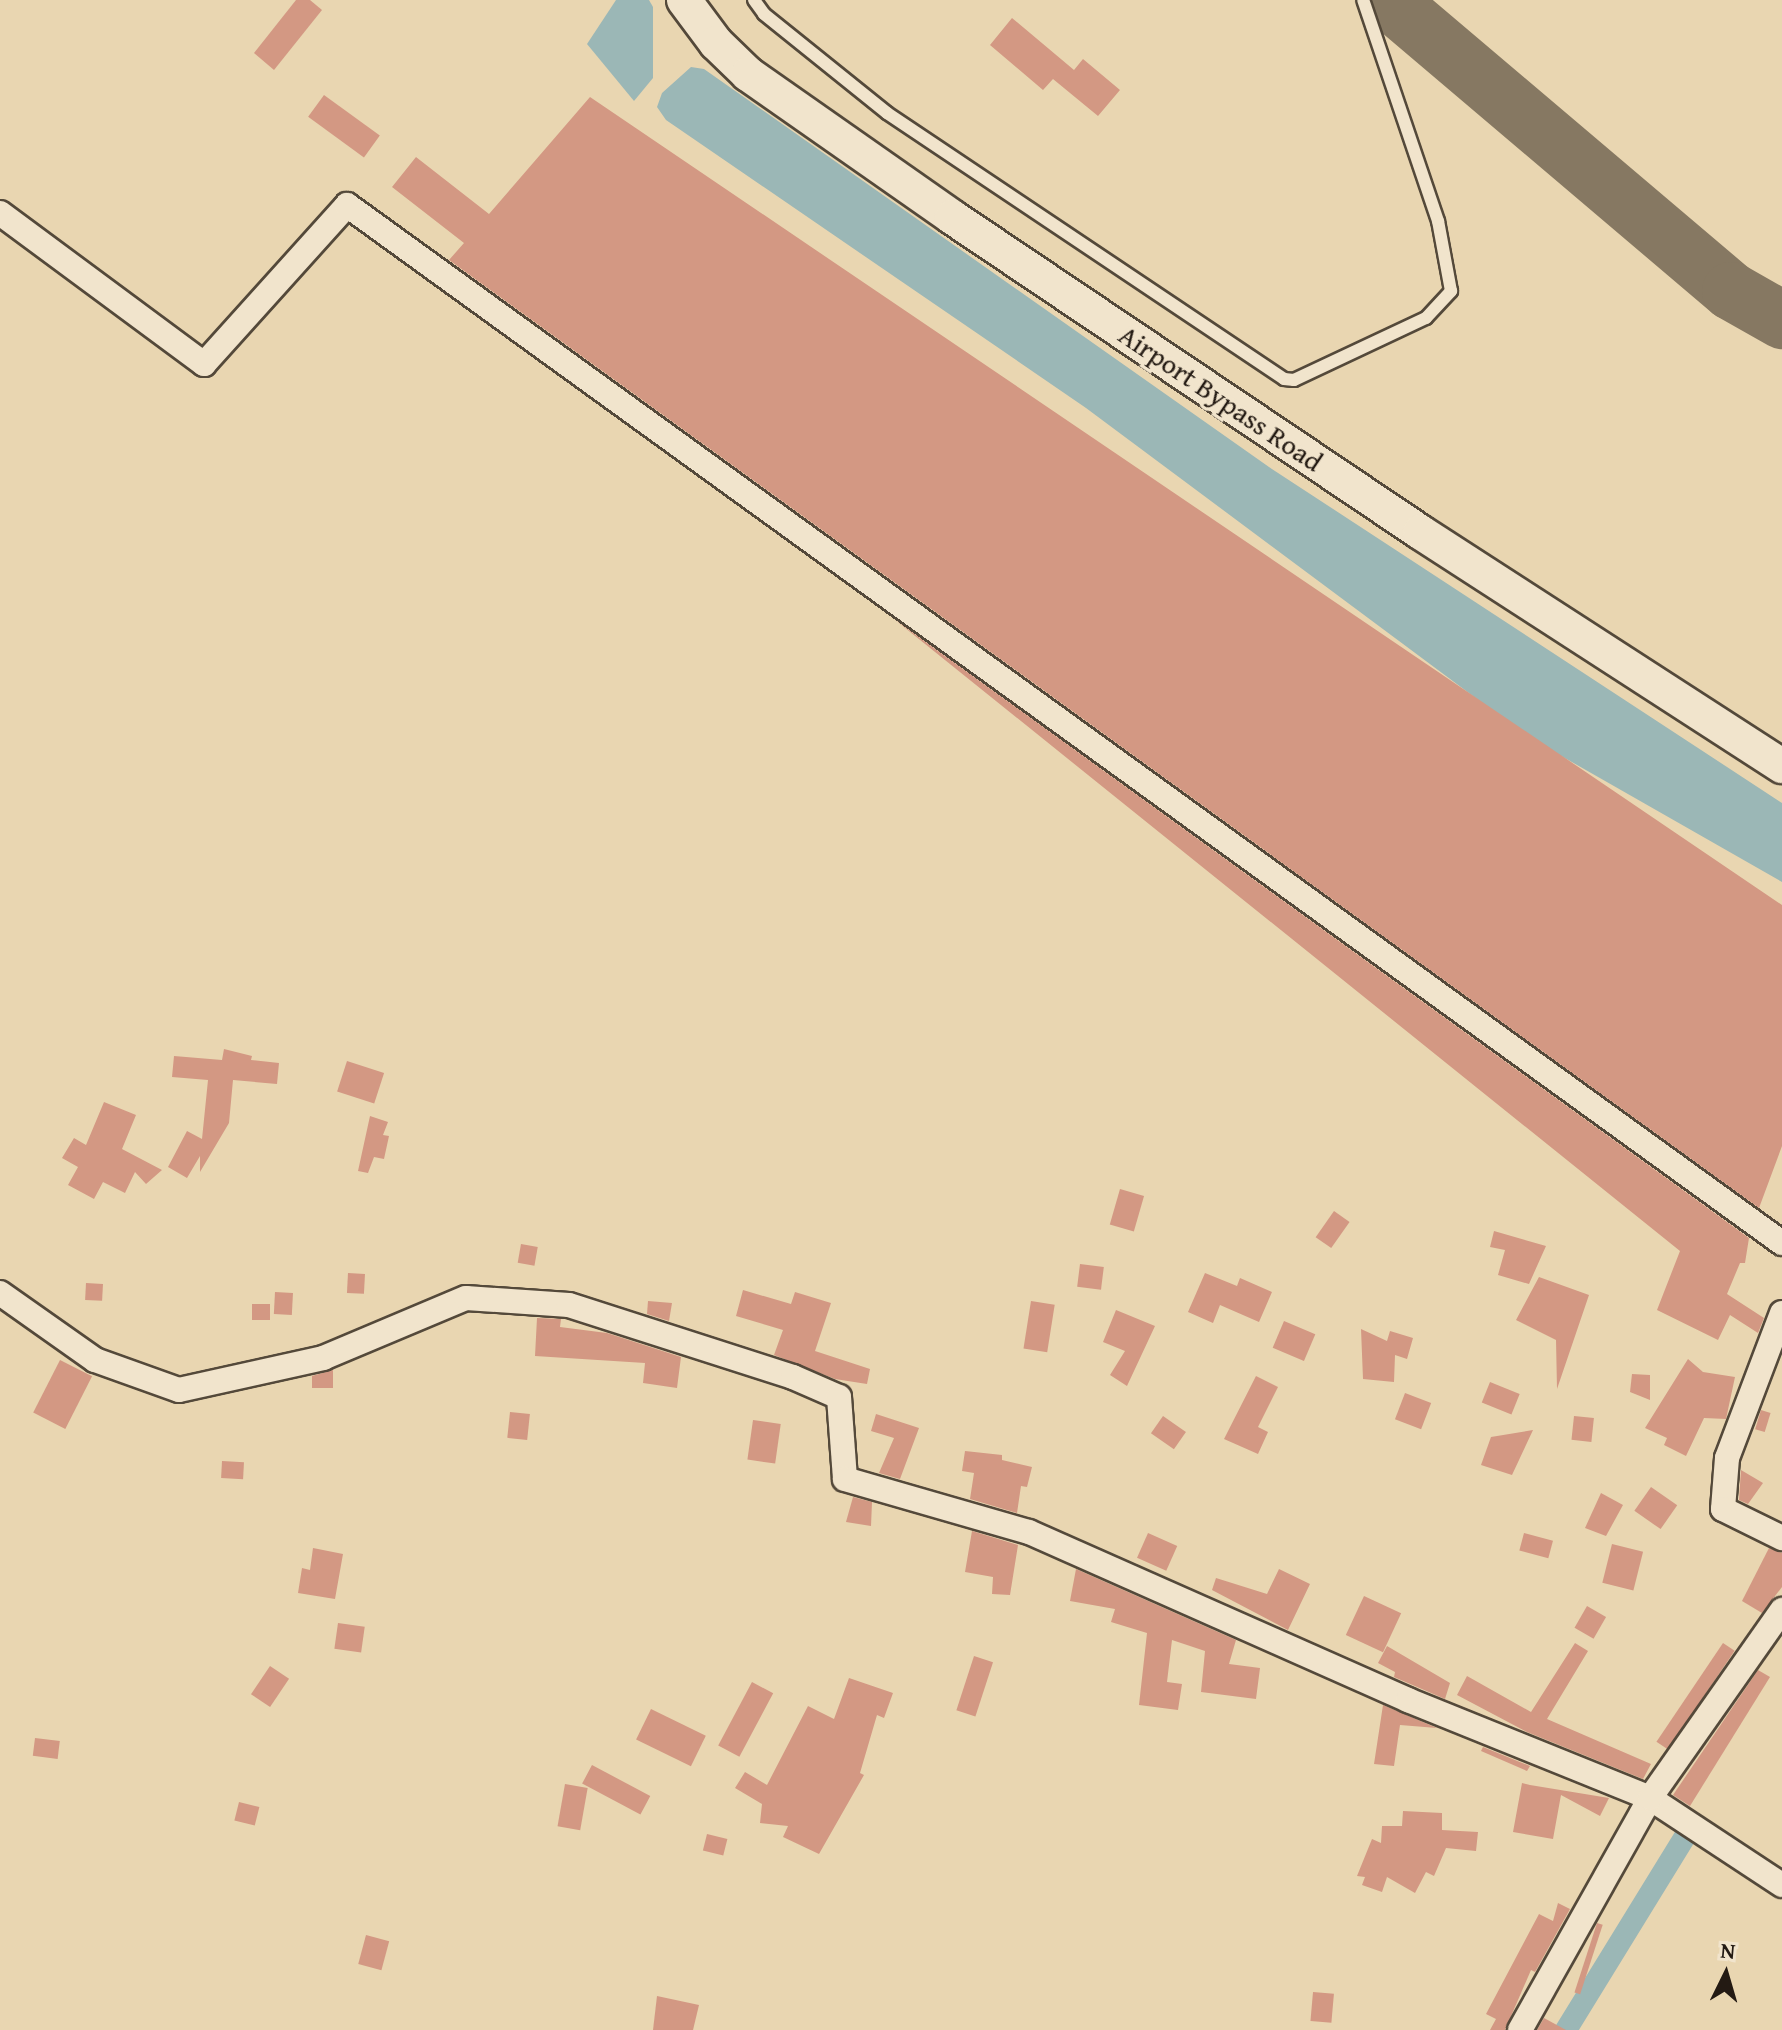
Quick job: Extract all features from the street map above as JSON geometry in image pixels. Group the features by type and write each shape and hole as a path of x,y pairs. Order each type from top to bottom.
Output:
{"street":[{"name":"Airport Bypass Road","path":"684,0 716,43 748,74 952,217 1420,532 1782,766"},
{"path":"0,213 204,364 347,205 1782,1243"},
{"path":"0,1293 95,1360 179,1390 323,1358 466,1298 569,1305 793,1377 839,1397 845,1479 1029,1532 1408,1700 1650,1798 1782,1885"},
{"path":"1782,1313 1727,1458 1723,1509 1782,1538"},
{"path":"1520,2030 1650,1798 1782,1610"}],"lane":[{"path":"754,0 764,14 887,113 1284,379 1294,380 1426,318 1451,291 1438,221 1363,0"}],"water":[{"path":"616,0 649,0 653,7 653,78 634,101 587,44"},
{"path":"691,67 704,69 1269,467 1782,803 1782,882 1528,737 1086,408 666,120 657,107 662,93"}],"building":[{"path":"296,0 310,0 322,10 274,70 254,53"},
{"path":"1012,18 1074,70 1083,59 1120,90 1098,116 1053,79 1043,90 990,45"},
{"path":"324,95 380,136 364,157 308,117"},
{"path":"590,97 1782,905 1782,1146 1759,1208 449,260 464,243 392,187 416,157 489,214"},
{"path":"894,619 1749,1238 1745,1263 1740,1263 1727,1294 1764,1318 1758,1333 1730,1315 1718,1340 1657,1310 1680,1251"},
{"path":"224,1049 252,1056 251,1060 279,1063 277,1084 233,1080 229,1123 200,1172 200,1156 187,1178 168,1167 187,1131 202,1139 208,1080 172,1077 174,1056 222,1060"},
{"path":"347,1061 384,1073 374,1103 337,1091"},
{"path":"104,1102 136,1115 122,1149 162,1170 146,1184 135,1172 125,1193 103,1182 94,1199 68,1185 78,1167 62,1158 74,1138 86,1145"},
{"path":"370,1116 388,1122 383,1135 389,1136 384,1159 374,1157 368,1173 358,1171"},
{"path":"1120,1189 1144,1196 1134,1231 1110,1225"},
{"path":"1334,1211 1350,1222 1331,1248 1316,1237"},
{"path":"1494,1231 1546,1246 1529,1284 1498,1275 1505,1250 1490,1247"},
{"path":"521,1244 538,1247 534,1266 518,1263"},
{"path":"1080,1264 1104,1267 1101,1290 1077,1287"},
{"path":"348,1273 365,1274 364,1294 347,1293"},
{"path":"1205,1273 1237,1286 1240,1278 1272,1292 1259,1322 1220,1305 1213,1323 1188,1312"},
{"path":"1539,1277 1589,1295 1557,1389 1556,1340 1516,1320"},
{"path":"86,1283 103,1284 102,1301 85,1300"},
{"path":"743,1290 791,1304 795,1292 831,1303 815,1351 870,1369 867,1384 835,1379 774,1355 783,1330 736,1316"},
{"path":"275,1292 293,1293 292,1315 274,1314"},
{"path":"648,1301 672,1303 669,1321 647,1314"},
{"path":"1031,1301 1055,1305 1047,1352 1023,1348"},
{"path":"252,1304 270,1304 270,1320 252,1320"},
{"path":"1116,1310 1155,1326 1127,1386 1110,1375 1125,1351 1103,1342"},
{"path":"537,1318 561,1319 560,1327 607,1333 681,1357 677,1388 643,1383 645,1363 535,1356"},
{"path":"1284,1321 1315,1334 1304,1361 1273,1348"},
{"path":"1361,1329 1387,1341 1390,1331 1413,1338 1407,1359 1395,1355 1394,1382 1363,1379"},
{"path":"1688,1359 1703,1372 1735,1377 1726,1419 1704,1418 1686,1456 1664,1445 1667,1438 1645,1428"},
{"path":"60,1360 92,1376 65,1429 33,1413"},
{"path":"333,1370 333,1388 312,1388 312,1376"},
{"path":"1632,1374 1650,1375 1650,1400 1630,1392"},
{"path":"1256,1376 1278,1387 1258,1427 1268,1432 1258,1454 1224,1439"},
{"path":"1490,1382 1520,1394 1511,1414 1482,1402"},
{"path":"1405,1393 1431,1403 1421,1429 1395,1419"},
{"path":"1761,1410 1771,1413 1765,1432 1755,1429"},
{"path":"510,1412 530,1414 527,1440 507,1438"},
{"path":"876,1414 919,1428 900,1479 879,1473 894,1438 871,1431"},
{"path":"1163,1416 1186,1432 1174,1449 1151,1433"},
{"path":"1574,1416 1594,1418 1591,1442 1571,1440"},
{"path":"753,1420 781,1424 775,1464 747,1460"},
{"path":"1533,1430 1512,1475 1481,1465 1491,1437"},
{"path":"965,1451 1002,1455 1002,1460 1032,1467 1027,1487 1021,1486 1017,1513 970,1499 974,1473 962,1471"},
{"path":"222,1461 244,1462 243,1479 221,1478"},
{"path":"1741,1470 1763,1483 1748,1504 1739,1500"},
{"path":"1651,1487 1677,1505 1661,1529 1634,1511"},
{"path":"1601,1493 1623,1505 1606,1536 1585,1528"},
{"path":"853,1497 872,1502 871,1526 846,1522"},
{"path":"972,1531 1018,1545 1010,1595 992,1594 993,1577 965,1572"},
{"path":"1148,1533 1177,1546 1166,1571 1137,1558"},
{"path":"1524,1533 1553,1541 1548,1558 1519,1550"},
{"path":"1612,1544 1643,1552 1633,1591 1602,1583"},
{"path":"313,1548 343,1554 335,1599 298,1593 302,1568 310,1570"},
{"path":"1769,1548 1782,1553 1782,1587 1762,1613 1742,1601"},
{"path":"1076,1569 1236,1640 1229,1664 1260,1668 1256,1699 1201,1692 1205,1651 1172,1640 1167,1682 1182,1684 1178,1710 1139,1705 1147,1633 1111,1622 1115,1609 1070,1601"},
{"path":"1279,1569 1310,1584 1288,1630 1212,1590 1216,1578 1267,1594"},
{"path":"1364,1596 1401,1613 1383,1652 1346,1635"},
{"path":"1587,1606 1606,1617 1594,1639 1574,1628"},
{"path":"338,1623 365,1627 361,1653 334,1649"},
{"path":"1575,1643 1588,1651 1547,1719 1651,1764 1643,1779 1527,1732 1457,1695 1467,1676 1531,1712"},
{"path":"1723,1643 1735,1651 1668,1749 1656,1742"},
{"path":"1387,1646 1450,1683 1445,1699 1394,1677 1395,1672 1378,1663"},
{"path":"974,1656 993,1662 975,1716 956,1710"},
{"path":"270,1666 289,1679 270,1707 251,1694"},
{"path":"1758,1670 1770,1677 1690,1806 1673,1795"},
{"path":"849,1678 893,1693 884,1718 877,1715 860,1773 864,1775 819,1854 783,1837 788,1826 760,1823 762,1804 735,1788 745,1772 767,1785 808,1706 834,1719"},
{"path":"752,1682 773,1693 739,1757 718,1746"},
{"path":"1383,1705 1437,1728 1400,1725 1394,1766 1374,1764"},
{"path":"651,1709 706,1736 691,1766 636,1740"},
{"path":"35,1738 60,1741 58,1759 33,1756"},
{"path":"1483,1747 1530,1766 1527,1771 1481,1751"},
{"path":"592,1765 650,1796 640,1815 582,1784"},
{"path":"1522,1783 1609,1798 1600,1816 1561,1795 1553,1839 1513,1832"},
{"path":"565,1784 588,1788 580,1830 558,1826"},
{"path":"239,1802 259,1807 255,1826 234,1820"},
{"path":"1403,1811 1442,1813 1442,1830 1478,1832 1476,1851 1446,1848 1434,1876 1426,1872 1415,1893 1387,1877 1382,1892 1362,1885 1365,1877 1357,1876 1372,1839 1381,1843 1382,1826 1402,1826"},
{"path":"707,1834 727,1839 723,1856 703,1850"},
{"path":"1558,1903 1570,1909 1535,1972 1531,1970 1505,2030 1490,2030 1496,2019 1486,2014 1539,1914 1553,1921"},
{"path":"1597,1923 1603,1925 1580,1994 1574,1992"},
{"path":"366,1935 389,1941 381,1970 358,1964"},
{"path":"1313,1992 1334,1994 1331,2023 1310,2021"},
{"path":"657,1996 699,2005 693,2030 653,2030"},
{"path":"1544,2018 1566,2030 1537,2030"}],"waterway":[{"path":"1566,2030 1687,1833"}],"taxiway":[{"path":"1388,0 1731,291 1782,320"}]}
